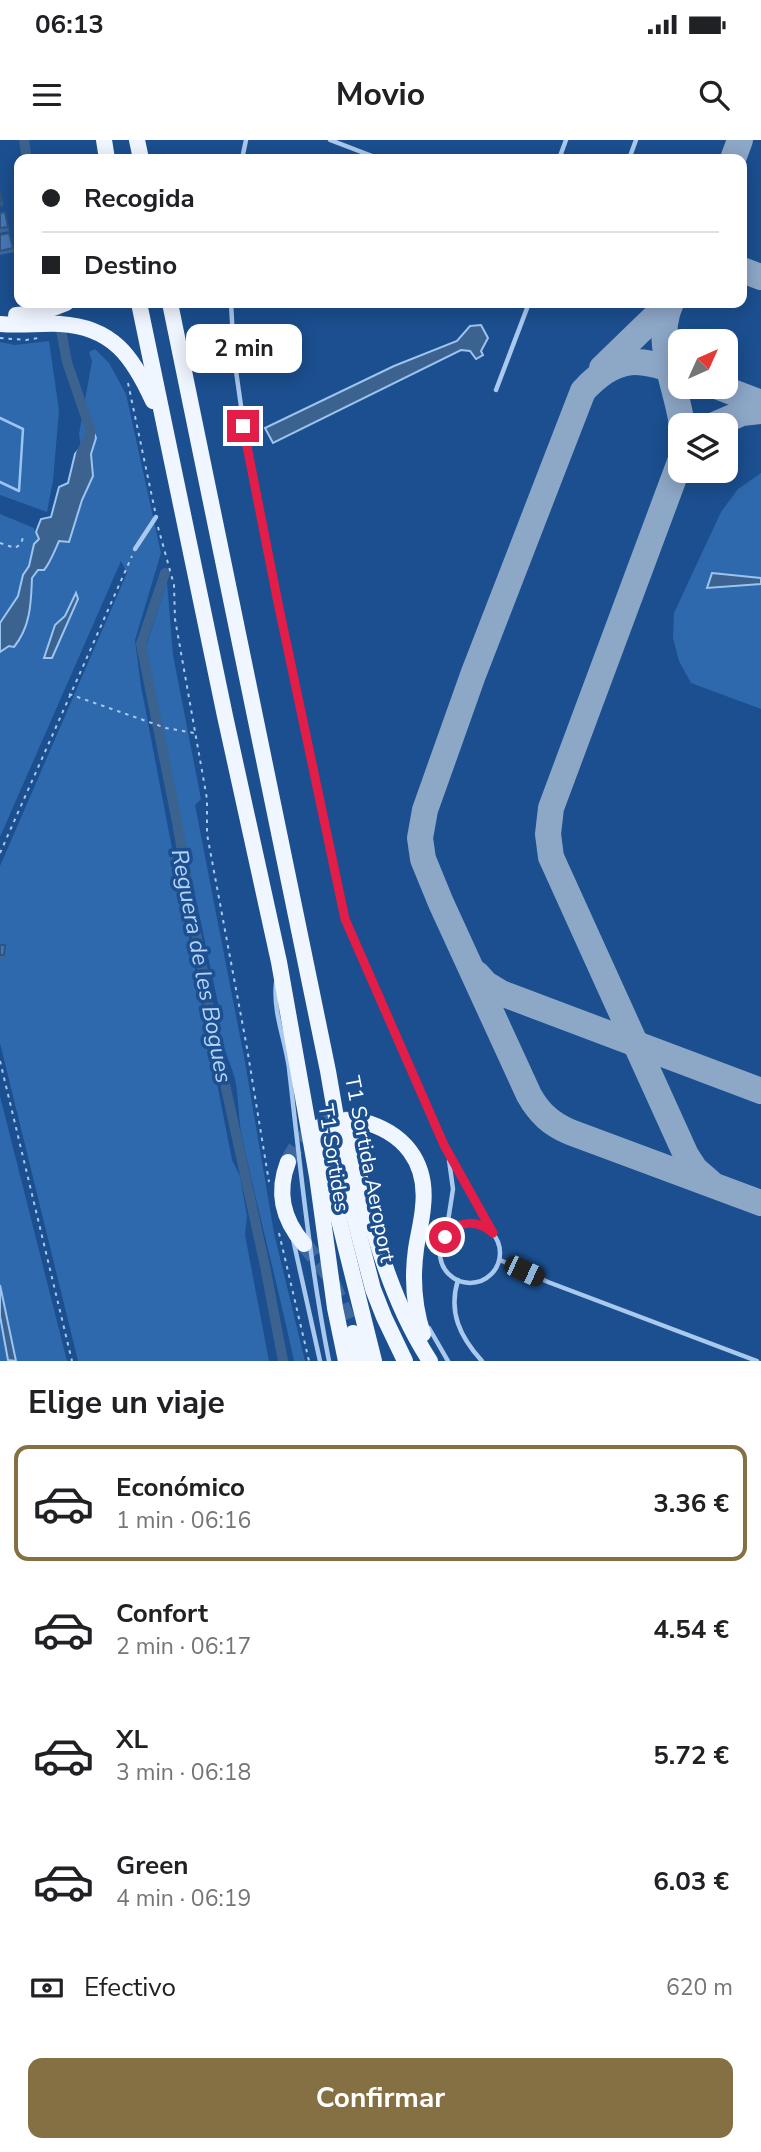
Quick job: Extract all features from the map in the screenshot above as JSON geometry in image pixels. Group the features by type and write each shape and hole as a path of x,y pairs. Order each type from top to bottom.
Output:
{"main road":[{"path":"42,325 61,308"},
{"path":"140,308 279,962 300,1021 328,1176 374,1361"},
{"path":"171,308 328,1071"},
{"path":"0,313 20,316 42,325"},
{"path":"0,324 69,325 97,333 121,348 138,368 168,434"},
{"name":"T1 Sortides","path":"279,962 346,1361"},
{"name":"T1 Sortida Aeroport","path":"328,1071 351,1204 370,1277 384,1317 405,1361"},
{"name":"T1 Sortida Aeroport","path":"328,1071 343,1107 366,1200 392,1285 414,1335 430,1361"},
{"path":"361,1121 386,1129 404,1142 414,1154 422,1174 424,1196 416,1249 414,1292 422,1333 436,1361"},
{"path":"288,1162 281,1189 284,1212 289,1225 304,1244"},
{"path":"353,1333 360,1361"}],"lane":[{"path":"330,140 367,154"},
{"path":"231,308 234,357 250,469 340,902 352,939 444,1145 500,1247 500,1260 493,1273 486,1279 471,1283 458,1280 448,1273 441,1259 440,1251 450,1220 453,1189 444,1145"},
{"path":"496,390 527,308"},
{"path":"135,549 156,517"},
{"path":"279,962 274,1002 288,1062 329,1361"},
{"path":"284,1212 299,1261 320,1361"},
{"path":"445,1237 456,1226 470,1223 481,1225 493,1233"},
{"path":"500,1260 548,1282 757,1361"},
{"path":"458,1280 454,1299 459,1331 482,1361"},
{"path":"414,1292 431,1333 448,1361"}],"path":[{"path":"0,338 26,340 42,325"},
{"path":"126,377 131,390 156,517 174,585 175,619 207,799 206,834 247,1048"},
{"path":"0,543 15,548 21,544 24,534"},
{"path":"0,853 135,549"},
{"path":"69,694 166,728 195,733"},
{"path":"0,1061 72,1361"}],"shaded area":[{"path":"481,325 488,338 481,351 483,355 476,359 470,351 461,350 273,443 265,428 394,366 457,341 470,326"},
{"path":"49,341 59,410 53,481 47,512 0,495 0,342 15,345"},
{"path":"95,349 109,363 126,394 161,553 135,640 141,686 232,1160 240,1176 247,1216 245,1235 269,1361 78,1361 0,1043 0,866 127,573 121,561 0,837 0,514 34,528 35,533 86,480 79,434 92,361 89,352"},
{"path":"94,432 96,438 91,454 93,476 82,500 69,542 59,541 44,570 38,570 32,578 29,614 24,631 14,647 9,646 0,652 0,623 18,596 34,544 39,539 36,532 41,519 51,517 59,487 68,483 75,454"},
{"path":"761,473 761,709 691,683 679,661 673,638 674,613 721,512 738,489"},
{"path":"712,573 761,578 761,584 707,588"},
{"path":"167,582 173,655 201,799 195,805 245,1062 274,1233 305,1361 294,1361 248,1165 235,1079 219,1030 220,1013 146,646"},
{"path":"76,593 78,599 52,658 44,658 55,625 65,616"},
{"path":"0,1096 67,1361 0,1361"},
{"path":"0,1285 16,1361 8,1360 0,1316"}],"building":[{"path":"5,212 8,227 0,228 0,213"},
{"path":"9,233 13,248 0,251 0,235"},
{"path":"0,945 5,945 4,955 0,955"}],"waterway":[{"path":"24,140 26,154"},
{"path":"59,319 67,362 91,432 81,454"},
{"path":"0,418 23,429 19,491 0,482"},
{"name":"Reguera de les Bogues","path":"165,573 141,644 177,822 212,1025 283,1361"}],"taxiway":[{"path":"735,154 740,140"},
{"path":"747,272 761,277"},
{"path":"602,368 664,308"},
{"path":"669,308 664,332 665,348 680,413"},
{"path":"668,369 652,364 628,362 606,371 583,391 473,675 425,810 420,838 423,859 441,903 529,1095 541,1113 570,1132 761,1203"},
{"path":"738,394 761,403"},
{"path":"738,415 761,411"},
{"path":"672,483 551,808 548,834 551,857 686,1155 695,1169 710,1182"},
{"path":"477,974 486,984 501,993 761,1091"}],"tunnel":[{"path":"288,1162 299,1144 312,1131 328,1122 349,1119"},
{"path":"304,1244 329,1275 353,1333"}],"route":[{"path":"243,426 331,862 345,919 444,1145 493,1233 486,1227 470,1223 456,1226 445,1237"}]}
